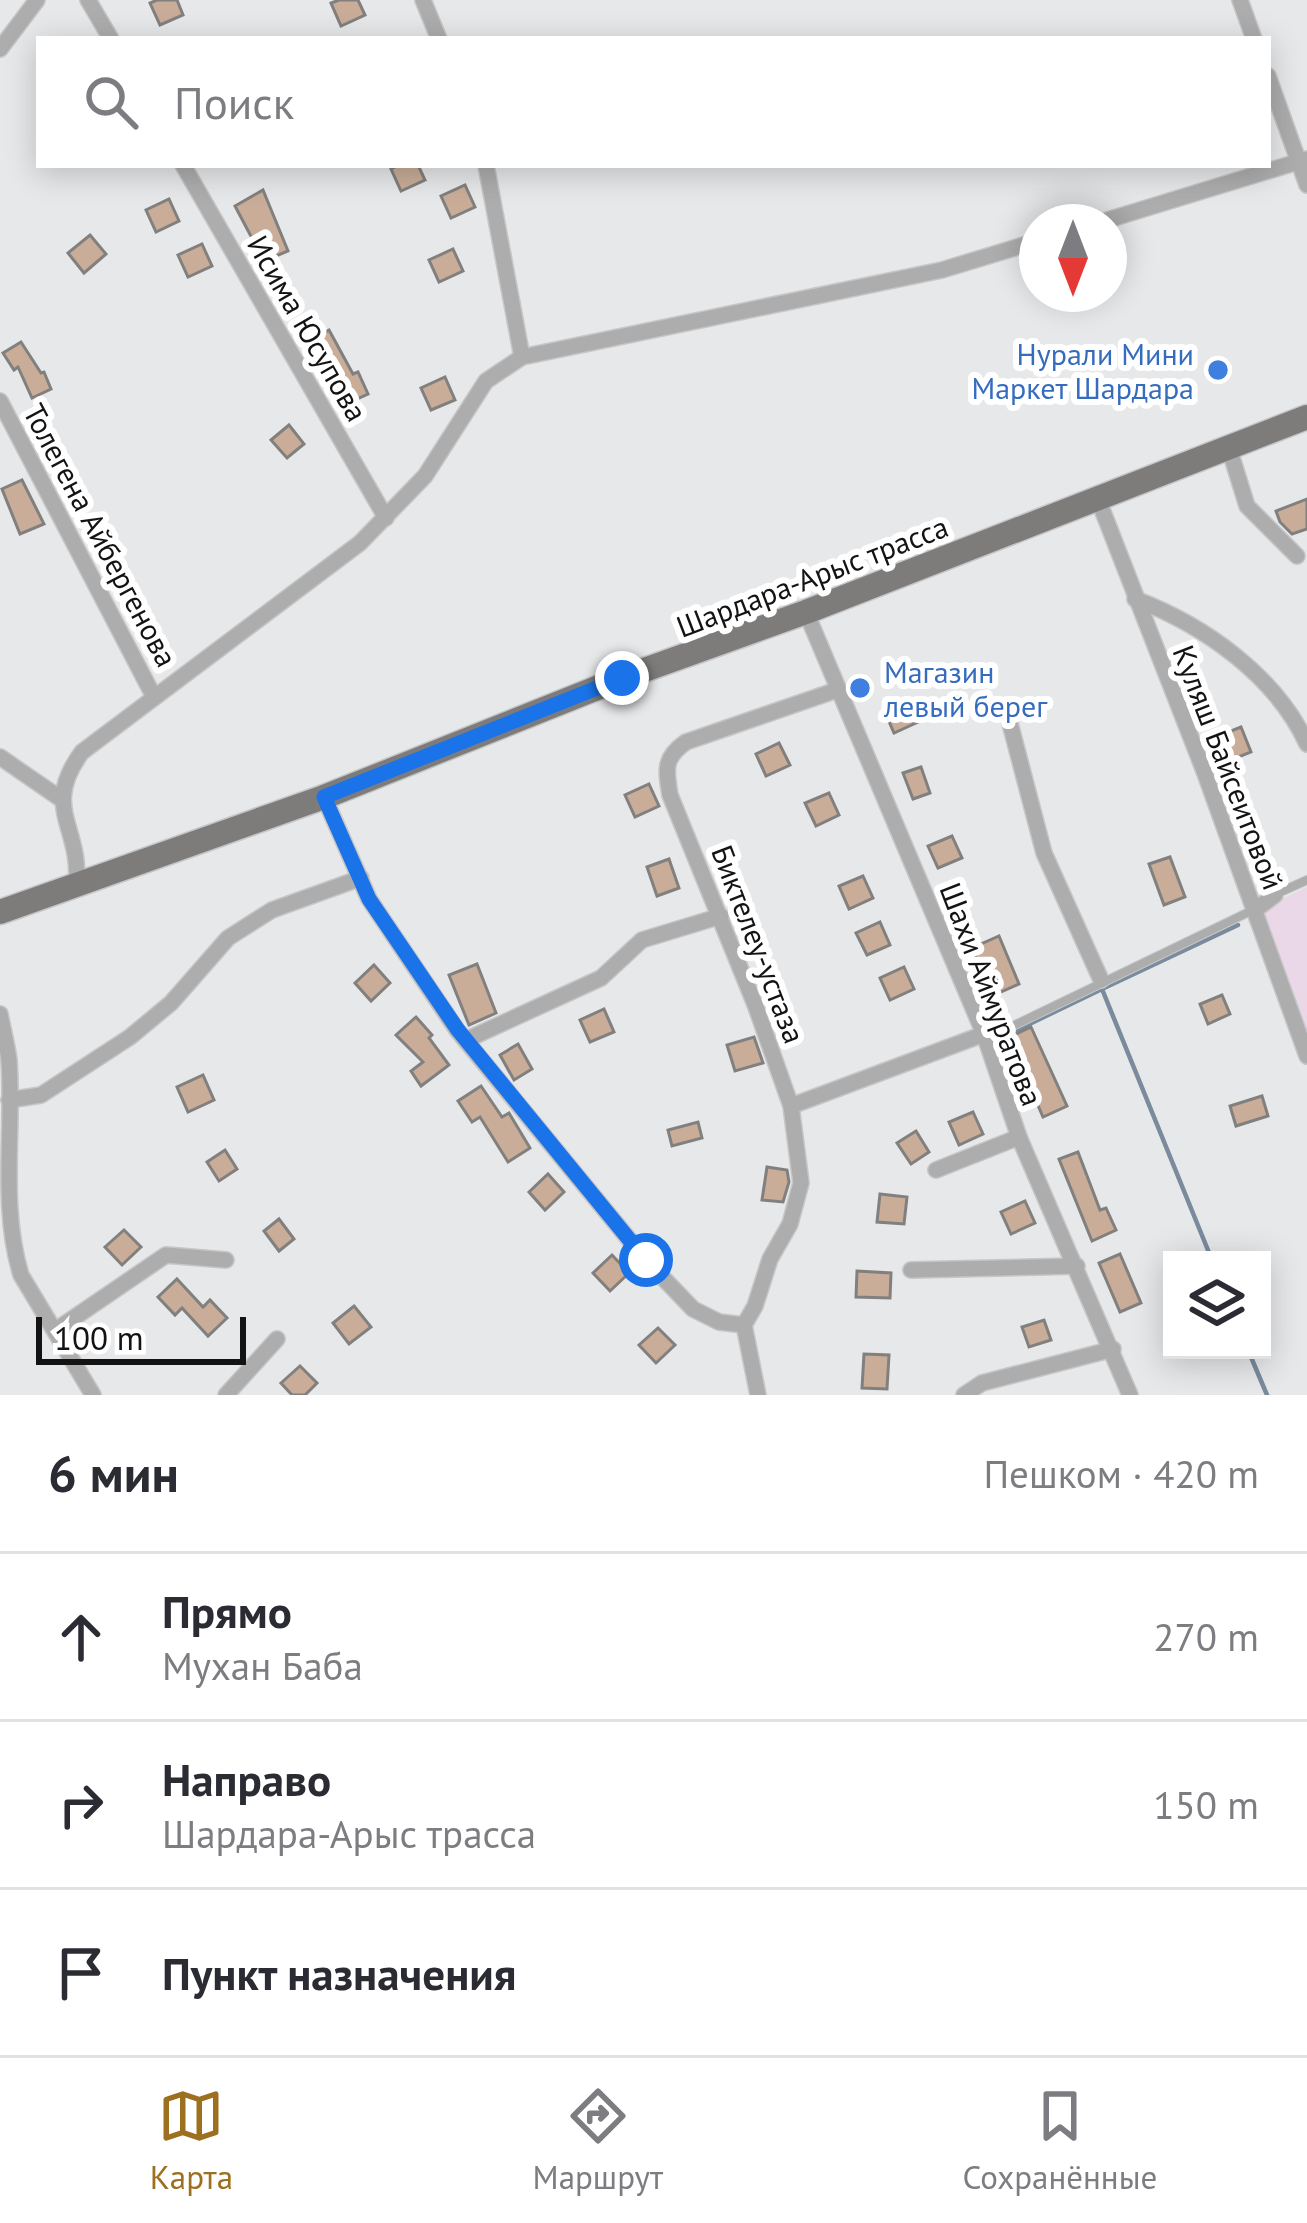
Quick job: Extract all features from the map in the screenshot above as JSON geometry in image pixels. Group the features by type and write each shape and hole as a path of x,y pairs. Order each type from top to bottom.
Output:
{"main road":[{"name":"Шардара-Арыс трасса","path":"0,912 324,797 1307,417"}],"street":[{"path":"0,49 37,0"},
{"path":"88,0 109,36"},
{"path":"423,0 438,36"},
{"path":"1240,0 1253,36"},
{"path":"1271,83 1304,160 1307,185"},
{"path":"1127,214 1304,160"},
{"name":"Исима Юсупова","path":"185,168 386,518"},
{"path":"487,168 522,356"},
{"path":"76,887 79,861 61,799 65,781 82,752 360,543 425,476 486,381 522,356 942,270 1019,246"},
{"name":"Толегена Айбергенова","path":"0,401 154,695"},
{"path":"1229,448 1247,506 1297,556"},
{"name":"Куляш Байсеитовой","path":"1098,499 1204,771 1307,1056"},
{"path":"1135,599 1158,608 1259,674 1292,712 1307,744"},
{"name":"Шахи Аймуратова","path":"806,612 985,1036 1019,1137 1130,1395"},
{"name":"Биктелеу-устаза","path":"744,1325 770,1259 790,1224 801,1183 791,1106 721,916 670,796 666,766 669,754 686,742 837,690"},
{"path":"1007,712 1044,854 1102,980"},
{"path":"0,757 61,799"},
{"path":"324,797 369,899 466,1040 646,1260 693,1309 719,1322 744,1325 758,1395"},
{"path":"9,1100 40,1095 130,1036 171,1004 228,938 272,910 361,878"},
{"path":"1255,910 1275,895"},
{"path":"466,1040 601,978 642,940 721,916"},
{"path":"0,1014 9,1058 9,1228 14,1256 93,1395"},
{"path":"791,1106 985,1036"},
{"path":"935,1169 1019,1137"},
{"path":"56,1330 166,1255 226,1261"},
{"path":"911,1270 1077,1266"},
{"path":"226,1395 277,1339"},
{"path":"964,1395 982,1383 1113,1349"}],"lane":[{"path":"1275,895 1307,880"},
{"path":"985,1036 1255,910"}],"shaded area":[{"path":"1307,887 1307,1033 1262,909"}],"building":[{"path":"177,0 183,15 160,25 150,3"},
{"path":"358,0 365,15 341,26 331,3"},
{"path":"419,168 425,180 401,191 391,169"},
{"path":"465,185 475,207 451,218 441,196"},
{"path":"263,190 288,251 264,261 235,206"},
{"path":"169,199 179,221 156,232 146,210"},
{"path":"90,235 106,254 84,273 68,253"},
{"path":"202,244 212,266 188,277 178,255"},
{"path":"453,249 463,271 439,282 429,260"},
{"path":"329,330 368,394 344,405 337,381 313,339"},
{"path":"21,342 51,389 32,398 18,367 14,370 3,353"},
{"path":"445,377 455,400 431,410 421,388"},
{"path":"289,425 304,444 287,458 271,440"},
{"path":"22,480 44,524 20,534 2,489"},
{"path":"1307,499 1307,529 1292,534 1276,511"},
{"path":"908,700 918,722 894,733 884,710"},
{"path":"1241,727 1251,752 1216,766 1206,741"},
{"path":"779,743 790,765 766,776 756,754"},
{"path":"921,767 930,793 913,799 903,773"},
{"path":"649,784 659,806 635,817 625,795"},
{"path":"829,793 839,815 816,826 805,803"},
{"path":"952,836 962,858 938,868 928,846"},
{"path":"1170,857 1185,897 1164,905 1149,864"},
{"path":"669,859 679,888 657,896 647,867"},
{"path":"863,876 873,898 849,909 839,886"},
{"path":"880,922 890,945 867,955 856,933"},
{"path":"999,936 1019,984 992,996 972,948"},
{"path":"477,964 496,1013 469,1025 449,975"},
{"path":"374,965 390,983 371,1001 355,983"},
{"path":"904,967 914,989 890,1000 880,978"},
{"path":"1222,995 1230,1014 1208,1024 1200,1004"},
{"path":"604,1009 614,1032 590,1042 580,1020"},
{"path":"416,1017 449,1065 421,1086 411,1071 423,1062 396,1035"},
{"path":"1031,1027 1067,1106 1043,1117 1015,1052 1004,1056 999,1042"},
{"path":"754,1037 763,1063 735,1071 727,1045"},
{"path":"518,1044 532,1069 514,1080 500,1055"},
{"path":"203,1075 214,1100 188,1112 177,1087"},
{"path":"481,1086 502,1117 509,1113 530,1148 508,1162 480,1117 472,1122 458,1101"},
{"path":"1262,1096 1268,1116 1236,1126 1230,1106"},
{"path":"973,1112 983,1134 959,1145 949,1122"},
{"path":"698,1122 702,1138 672,1146 668,1130"},
{"path":"916,1131 929,1152 911,1164 897,1143"},
{"path":"225,1150 237,1169 219,1181 207,1162"},
{"path":"1078,1152 1100,1210 1106,1208 1116,1230 1092,1241 1059,1159"},
{"path":"767,1167 787,1170 783,1202 762,1200"},
{"path":"548,1174 564,1192 545,1210 529,1192"},
{"path":"880,1194 907,1197 904,1224 877,1222"},
{"path":"1025,1201 1035,1223 1011,1234 1001,1212"},
{"path":"279,1219 294,1239 279,1251 264,1231"},
{"path":"124,1230 141,1247 122,1265 105,1247"},
{"path":"1120,1254 1141,1303 1120,1312 1099,1263"},
{"path":"612,1255 629,1273 610,1291 593,1273"},
{"path":"857,1271 891,1273 890,1298 856,1297"},
{"path":"177,1279 203,1307 210,1300 227,1318 208,1336 182,1308 175,1315 158,1297"},
{"path":"354,1306 371,1327 349,1344 333,1323"},
{"path":"1044,1320 1051,1340 1029,1347 1022,1327"},
{"path":"658,1328 675,1345 656,1363 639,1345"},
{"path":"864,1354 889,1355 887,1389 862,1388"},
{"path":"300,1366 317,1383 305,1395 292,1395 281,1383"}],"waterway":[{"path":"1208,1251 1102,989 1238,925"},
{"path":"990,1043 1102,989"},
{"path":"1252,1359 1267,1395"}],"place":[{"name":"Нурали Мини Маркет Шардара","path":"1218,370"},
{"name":"Магазин левый берег","path":"860,688"}],"route":[{"path":"622,678 324,797 369,899 458,1030 646,1260"}]}
